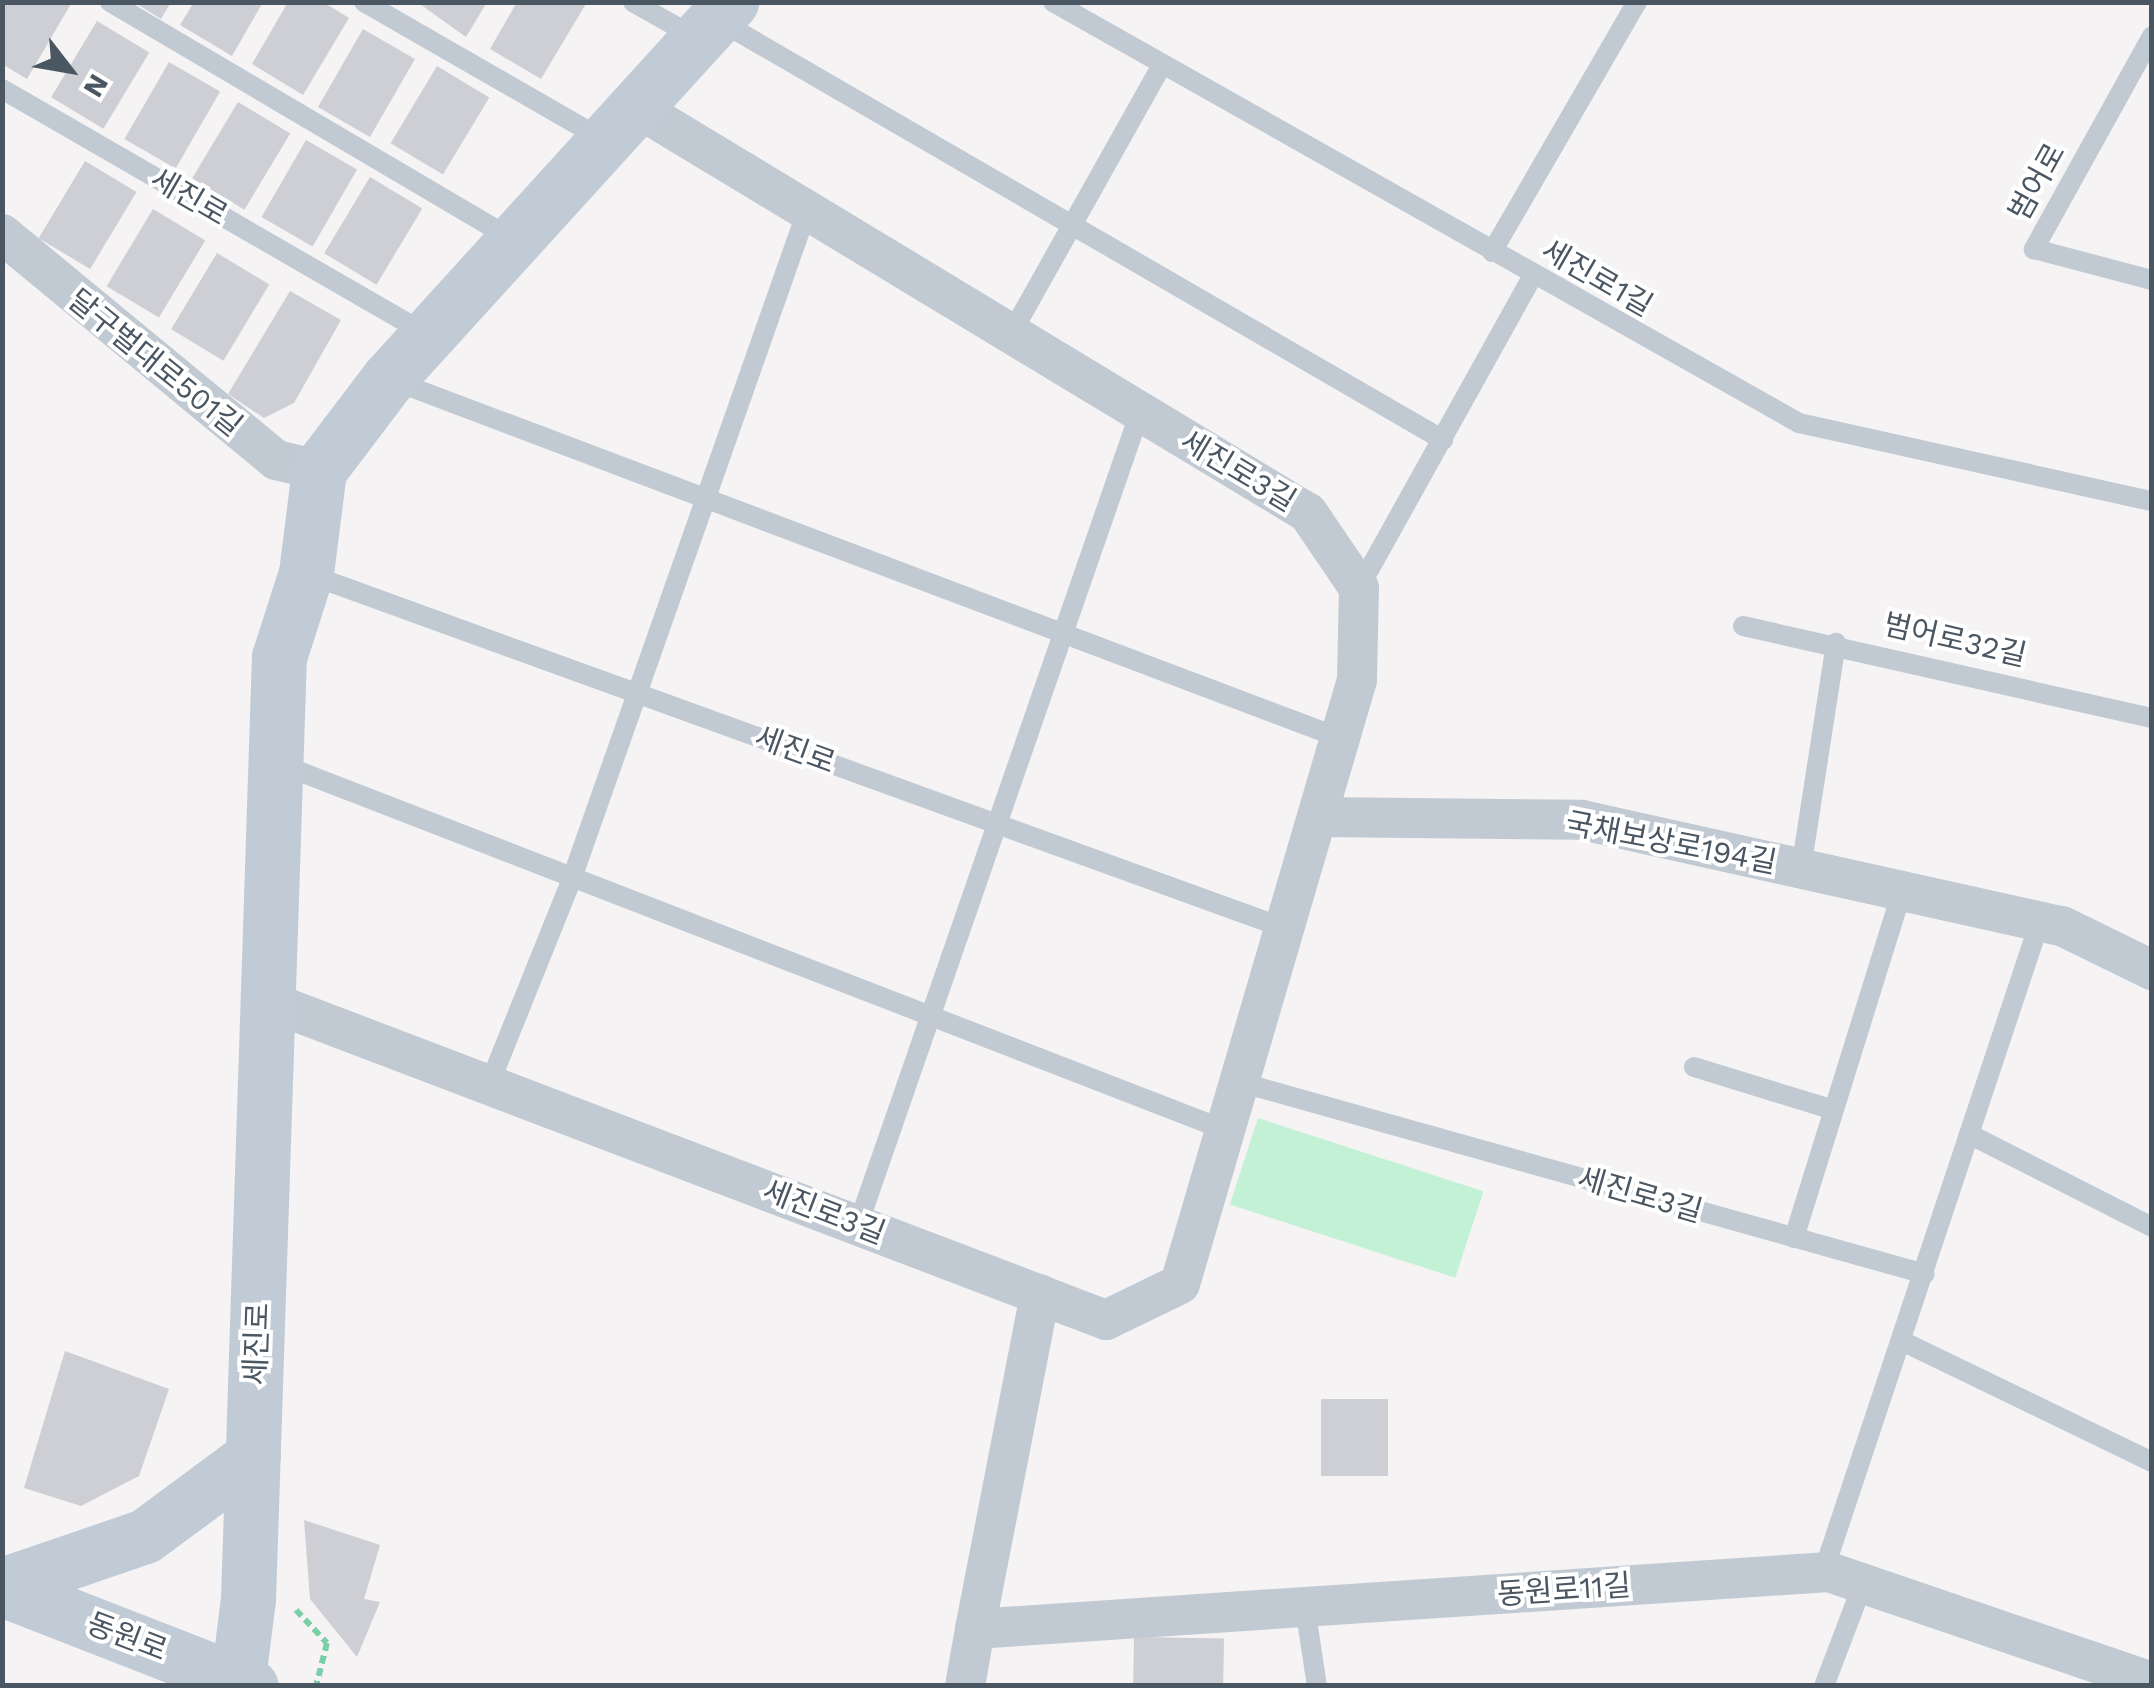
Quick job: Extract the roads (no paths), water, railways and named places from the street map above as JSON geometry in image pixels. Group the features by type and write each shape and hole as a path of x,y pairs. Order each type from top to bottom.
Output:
{"street":[{"name":"세진로","path":"242,1684 279,658 306,572 319,470 388,378 715,20"},
{"name":"세진로3길","path":"268,1000 1106,1320 1180,1284 1357,680 1359,588 1308,512 807,210 621,124"},
{"name":"달구벌대로501길","path":"2,234 276,460 319,470"},
{"name":"국채보상로194길","path":"1317,818 1582,820 2040,921 2152,970"},
{"path":"966,1686 1040,1294"},
{"path":"2,1587 144,1536 253,1456"},
{"name":"동원로11길","path":"975,1629 1823,1573 2152,1682"},
{"name":"동원로","path":"2,1587 242,1684"}],"lane":[{"path":"110,2 515,240"},
{"path":"364,2 621,124"},
{"path":"633,2 715,20 1069,230 1442,440"},
{"name":"세진로1길","path":"1054,2 1799,422 2152,501"},
{"path":"1492,252 1637,2"},
{"name":"범어로","path":"2152,36 2034,249 2152,280"},
{"path":"1011,334 1162,64"},
{"name":"세진로","path":"2,88 428,335"},
{"path":"490,1085 571,881 631,691 705,498 807,210"},
{"path":"1359,588 1534,274"},
{"path":"388,378 1340,738"},
{"path":"858,1225 933,1019 1057,631 1140,412"},
{"name":"세진로","path":"306,572 1284,928"},
{"name":"범어로32길","path":"1743,626 1836,643 2152,718"},
{"path":"1801,868 1836,643"},
{"path":"276,762 571,881 1225,1130"},
{"path":"1794,1238 1902,891"},
{"path":"1823,1573 1904,1342 2040,921"},
{"path":"1694,1068 1834,1110"},
{"name":"세진로3길","path":"1239,1082 1925,1274"},
{"path":"1969,1134 2152,1227"},
{"path":"1904,1342 2152,1462"},
{"path":"1824,1686 1863,1584"},
{"path":"1305,1607 1317,1686"}]}
